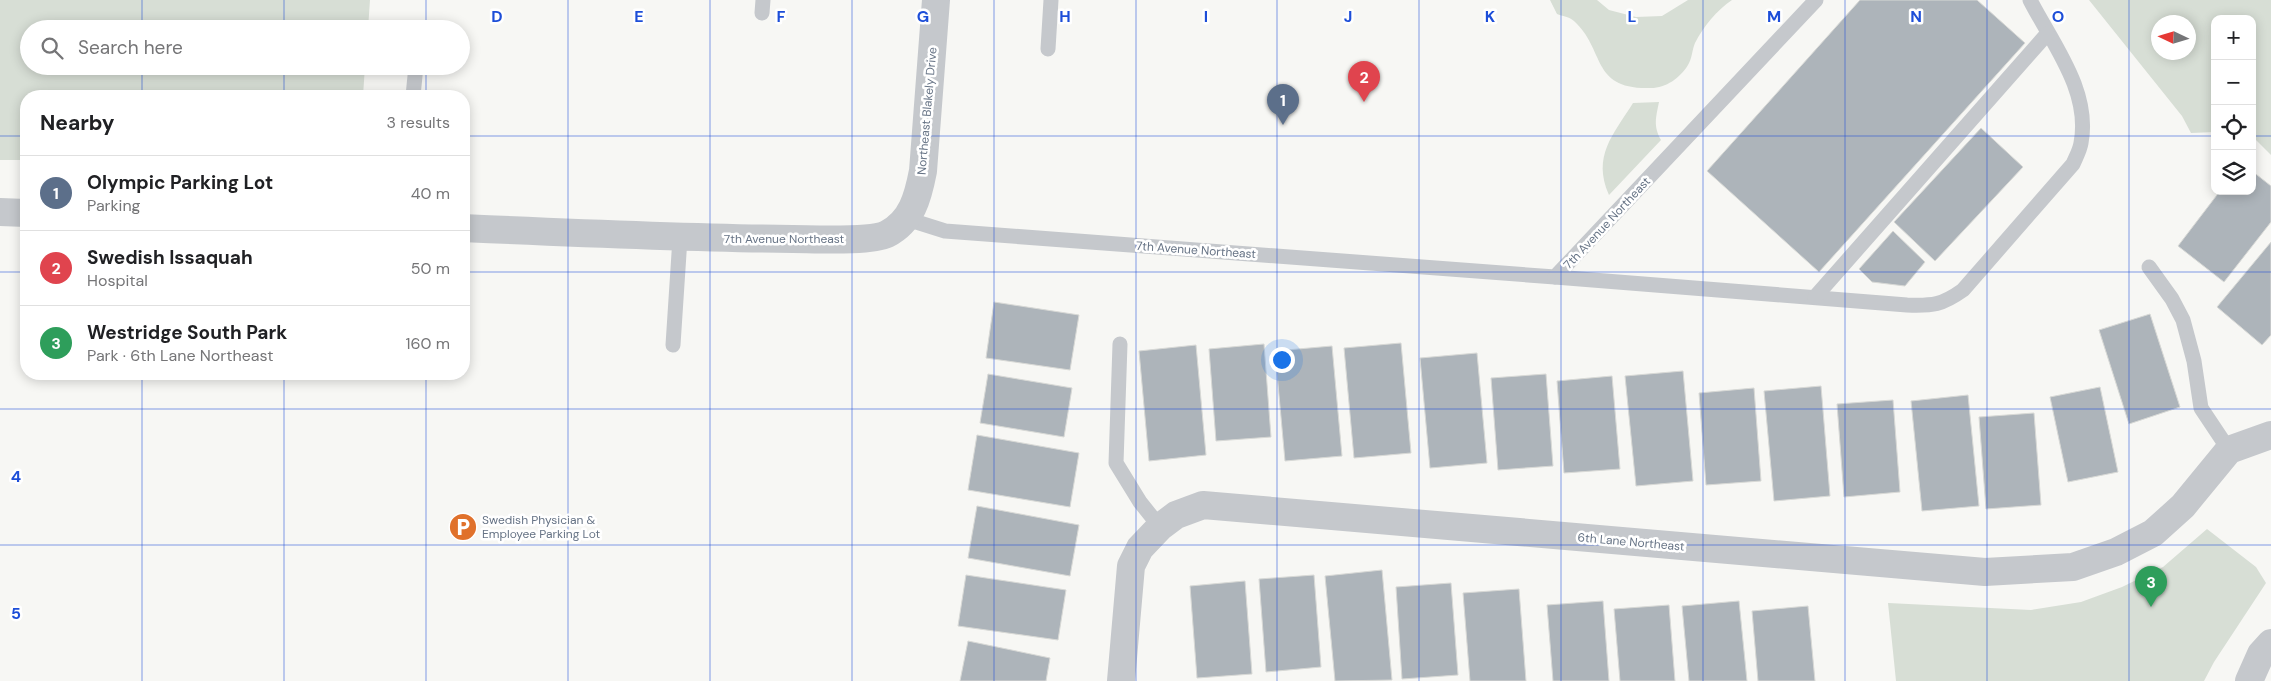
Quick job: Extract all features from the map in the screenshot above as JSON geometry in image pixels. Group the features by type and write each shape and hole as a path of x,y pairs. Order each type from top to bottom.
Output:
{"street":[{"name":"Northeast Blakely Drive","path":"907,219 918,195 923,171 936,0"},
{"path":"0,212 20,213"},
{"name":"7th Avenue Northeast","path":"470,228 680,238 849,240 886,235 907,219"},
{"path":"2229,450 2271,435"},
{"name":"6th Lane Northeast","path":"1121,681 1132,566 1140,548 1160,527 1176,515 1203,505 1985,572 2025,572 2073,568 2116,552 2153,533 2183,506 2229,450"},
{"path":"2249,681 2262,654 2271,643"}],"lane":[{"path":"1048,49 1051,0"},
{"name":"7th Avenue Northeast","path":"907,219 945,231 1555,278 1816,0"},
{"path":"1555,278 1930,306 1946,302 1963,290 2073,164 2081,144 2083,122 2081,100 2071,77 2030,0"},
{"path":"1815,297 2047,34"},
{"path":"414,90 415,75"},
{"path":"673,345 680,238"},
{"path":"2149,267 2172,299 2183,320 2194,361 2201,408 2229,450"},
{"path":"1120,344 1116,463 1140,502 1160,527"}],"shaded area":[{"path":"0,0 370,0 369,20 20,20 20,75 364,75 363,90 20,90 20,160 0,160"},
{"path":"1550,0 1597,0 1609,10 1636,17 1662,16 1688,0 1732,0 1711,19 1702,31 1695,43 1685,70 1667,84 1651,88 1631,87 1618,82 1608,75 1584,32 1572,20 1557,14"},
{"path":"2089,0 2271,0 2271,155 2256,140 2256,15 2211,15 2211,132 2191,133 2182,116"},
{"path":"1659,102 1656,126 1661,140 1609,195 1604,181 1603,169 1607,146 1612,136 1633,103"},
{"path":"2207,529 2256,567 2266,583 2214,662 2204,681 1896,681 1888,603 2031,610 2081,602 2122,587 2163,567"}],"building":[{"path":"1860,0 1977,0 2025,43 1819,272 1707,171"},
{"path":"1981,128 2023,167 1935,261 1894,222"},
{"path":"2256,174 2271,186 2271,222 2224,282 2178,246 2217,195 2256,195"},
{"path":"1893,231 1925,262 1905,286 1872,282 1859,269"},
{"path":"2271,242 2271,335 2262,345 2217,307"},
{"path":"994,302 1079,315 1070,370 986,358"},
{"path":"2150,314 2180,407 2129,424 2099,330"},
{"path":"1401,343 1411,453 1354,458 1344,348"},
{"path":"1264,344 1271,437 1216,441 1209,349"},
{"path":"1196,345 1206,455 1149,461 1139,351"},
{"path":"1332,346 1342,456 1285,461 1275,351"},
{"path":"1477,353 1487,463 1430,468 1420,358"},
{"path":"1683,371 1693,481 1636,486 1625,376"},
{"path":"988,374 1072,388 1064,437 980,423"},
{"path":"1546,374 1553,466 1498,470 1491,378"},
{"path":"1612,376 1620,469 1564,473 1557,381"},
{"path":"1821,386 1830,496 1774,501 1764,391"},
{"path":"2100,387 2118,472 2068,482 2050,397"},
{"path":"1754,388 1761,481 1706,485 1699,393"},
{"path":"1968,395 1979,506 1922,511 1911,401"},
{"path":"1893,400 1900,492 1844,497 1837,404"},
{"path":"2034,413 2041,505 1986,509 1979,417"},
{"path":"977,435 1079,453 1070,507 968,490"},
{"path":"977,506 1079,525 1070,576 968,558"},
{"path":"1382,570 1392,680 1335,681 1325,576"},
{"path":"966,575 1066,590 1058,640 958,626"},
{"path":"1314,575 1321,667 1266,672 1259,579"},
{"path":"1245,581 1252,674 1197,678 1190,586"},
{"path":"1451,583 1458,675 1402,679 1396,587"},
{"path":"1519,589 1526,681 1470,681 1463,593"},
{"path":"1603,601 1609,681 1553,681 1547,605"},
{"path":"1739,601 1747,681 1689,681 1682,606"},
{"path":"1669,605 1675,681 1620,681 1614,609"},
{"path":"1808,606 1815,681 1758,681 1752,611"},
{"path":"968,641 1050,658 1046,681 960,681"}],"place":[{"name":"Swedish Issaquah","path":"1364,102"},
{"name":"Olympic Parking Lot","path":"1283,125"},
{"name":"Swedish Physician & Employee Parking Lot","path":"463,527"},
{"name":"Westridge South Park","path":"2151,607"}]}
